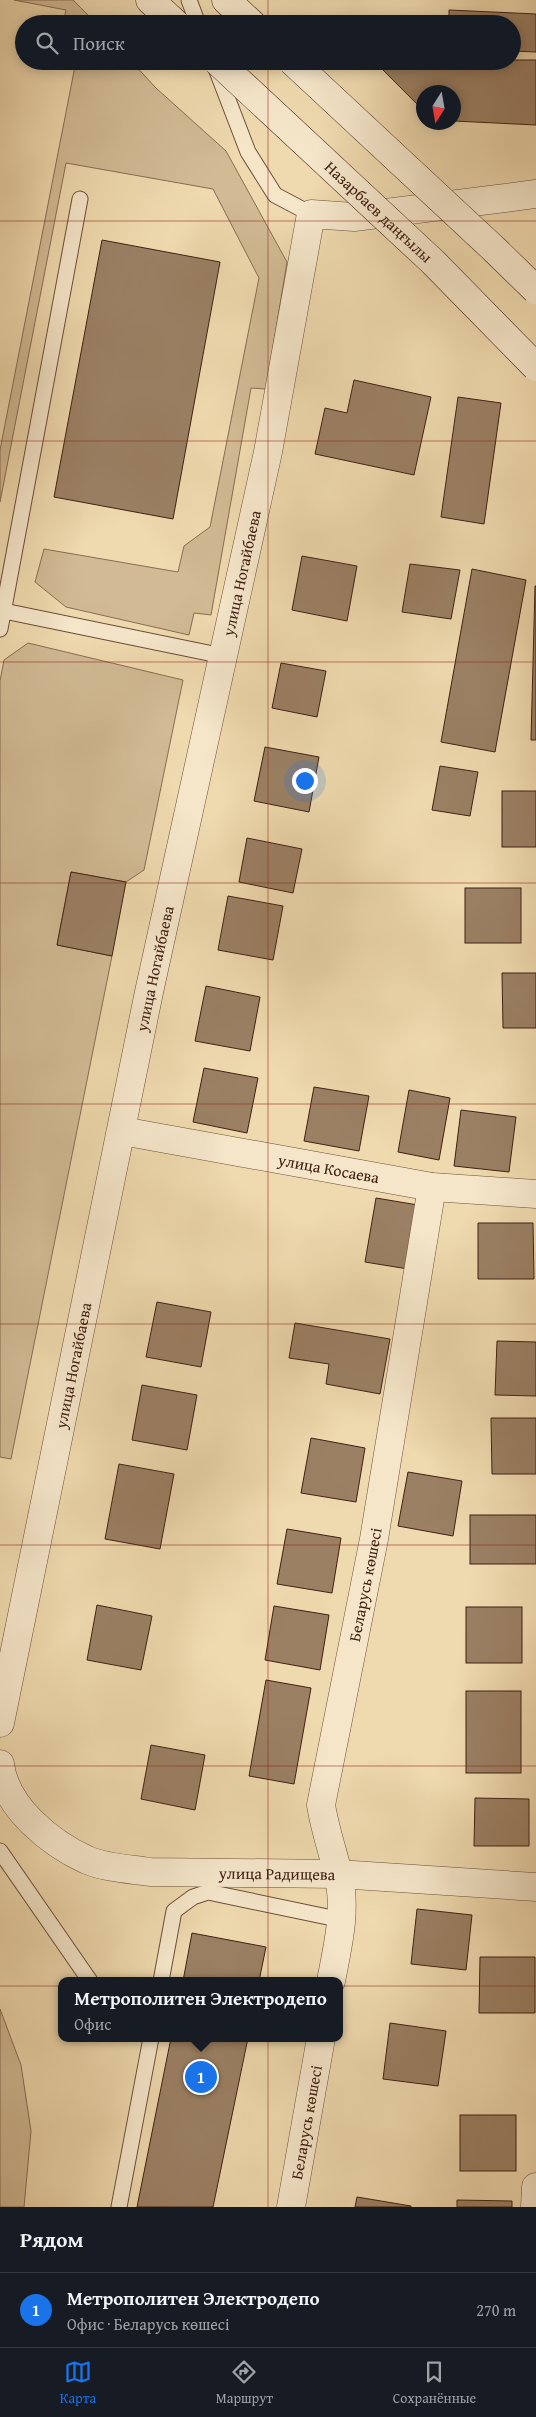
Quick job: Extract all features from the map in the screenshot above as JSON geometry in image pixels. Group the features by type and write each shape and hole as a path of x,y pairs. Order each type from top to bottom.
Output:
{"street":[{"path":"150,0 166,15"},
{"path":"226,0 242,15"},
{"name":"Назарбаев даңғылы","path":"225,70 433,262 536,367"},
{"path":"302,70 536,290"},
{"path":"311,214 354,217 536,194"},
{"name":"улица Ногайбаева","path":"0,1723 149,992 268,452 311,214"},
{"name":"улица Косаева","path":"122,1131 432,1187 536,1194"},
{"name":"Беларусь көшесі","path":"332,1977 342,1920 338,1874 326,1834 321,1805 374,1539 432,1187"},
{"name":"улица Радищева","path":"0,1764 13,1799 31,1822 87,1860 150,1872 338,1874 536,1887"},
{"name":"Беларусь көшесі","path":"291,2207 320,2042"},
{"path":"535,2207 536,2187"}],"lane":[{"path":"189,0 195,15"},
{"path":"218,70 248,152 275,195 311,214"},
{"path":"0,630 80,198"},
{"path":"4,610 223,656"},
{"path":"0,1851 87,1977"},
{"path":"162,1977 174,1911 193,1897 208,1892 342,1920"},
{"path":"119,2207 149,2042"}],"shaded area":[{"path":"14,0 73,0 88,15 65,15 66,10"},
{"path":"74,70 139,70 156,88 226,151 287,262 266,389 251,388 211,615 194,613 189,635 66,607 35,582 44,549 178,572 184,546 210,527 259,278 213,189 66,163 0,502 0,450"},
{"path":"28,643 183,680 144,870 126,882 71,872 57,945 112,956 11,1459 0,1457 0,681 4,660"},
{"path":"0,2009 21,2065 31,2131 24,2207 0,2207"}],"building":[{"path":"449,10 536,14 536,52 521,51 521,15 449,15"},
{"path":"521,60 536,60 536,125 461,121 461,85 416,85 416,103 383,70 521,70"},
{"path":"102,240 220,262 173,519 54,497"},
{"path":"354,380 431,397 414,475 315,454 325,408 347,413"},
{"path":"458,397 501,403 484,524 441,517"},
{"path":"302,556 357,566 347,621 292,610"},
{"path":"410,564 460,570 451,619 402,612"},
{"path":"472,569 526,580 495,752 441,742"},
{"path":"535,586 536,740 531,740"},
{"path":"281,663 326,671 317,717 272,708"},
{"path":"265,747 319,757 309,812 254,801"},
{"path":"440,766 478,772 470,816 432,810"},
{"path":"502,791 536,791 536,847 502,847"},
{"path":"247,838 302,849 293,893 239,882"},
{"path":"71,872 126,882 112,956 57,945"},
{"path":"465,888 521,888 521,943 465,943"},
{"path":"228,896 283,906 273,960 218,950"},
{"path":"502,973 536,973 536,1028 503,1028"},
{"path":"206,986 260,997 250,1051 195,1041"},
{"path":"204,1068 258,1078 247,1133 193,1122"},
{"path":"314,1087 369,1096 359,1151 304,1141"},
{"path":"409,1090 450,1098 439,1160 398,1152"},
{"path":"461,1110 516,1117 509,1172 454,1166"},
{"path":"376,1198 418,1205 408,1269 365,1262"},
{"path":"478,1223 533,1223 534,1279 478,1279"},
{"path":"157,1302 211,1312 201,1367 146,1357"},
{"path":"295,1323 390,1339 380,1394 326,1384 329,1364 289,1358"},
{"path":"497,1341 536,1342 536,1396 495,1395"},
{"path":"142,1385 197,1395 187,1450 132,1440"},
{"path":"491,1418 536,1418 536,1474 492,1474"},
{"path":"311,1438 365,1448 356,1502 301,1493"},
{"path":"119,1464 174,1474 160,1549 105,1539"},
{"path":"408,1472 462,1481 453,1536 398,1526"},
{"path":"470,1515 536,1515 536,1564 470,1564"},
{"path":"287,1529 341,1538 332,1593 277,1584"},
{"path":"97,1605 152,1616 141,1670 87,1660"},
{"path":"274,1606 329,1615 320,1670 265,1660"},
{"path":"466,1607 522,1607 522,1663 466,1663"},
{"path":"266,1680 311,1688 294,1784 249,1776"},
{"path":"466,1691 521,1691 521,1773 466,1773"},
{"path":"151,1745 205,1755 195,1810 141,1799"},
{"path":"475,1798 529,1799 529,1846 474,1846"},
{"path":"417,1909 472,1915 466,1970 411,1964"},
{"path":"192,1933 266,1947 260,1977 184,1977"},
{"path":"480,1957 535,1957 535,2013 479,2013"},
{"path":"390,2023 446,2031 438,2086 383,2079"},
{"path":"170,2042 247,2042 213,2207 137,2207"},
{"path":"460,2115 516,2115 516,2171 460,2171"},
{"path":"357,2197 411,2206 411,2207 355,2207"},
{"path":"457,2200 512,2201 512,2207 457,2207"}],"place":[{"name":"Метрополитен Электродепо","path":"201,2077"}]}
